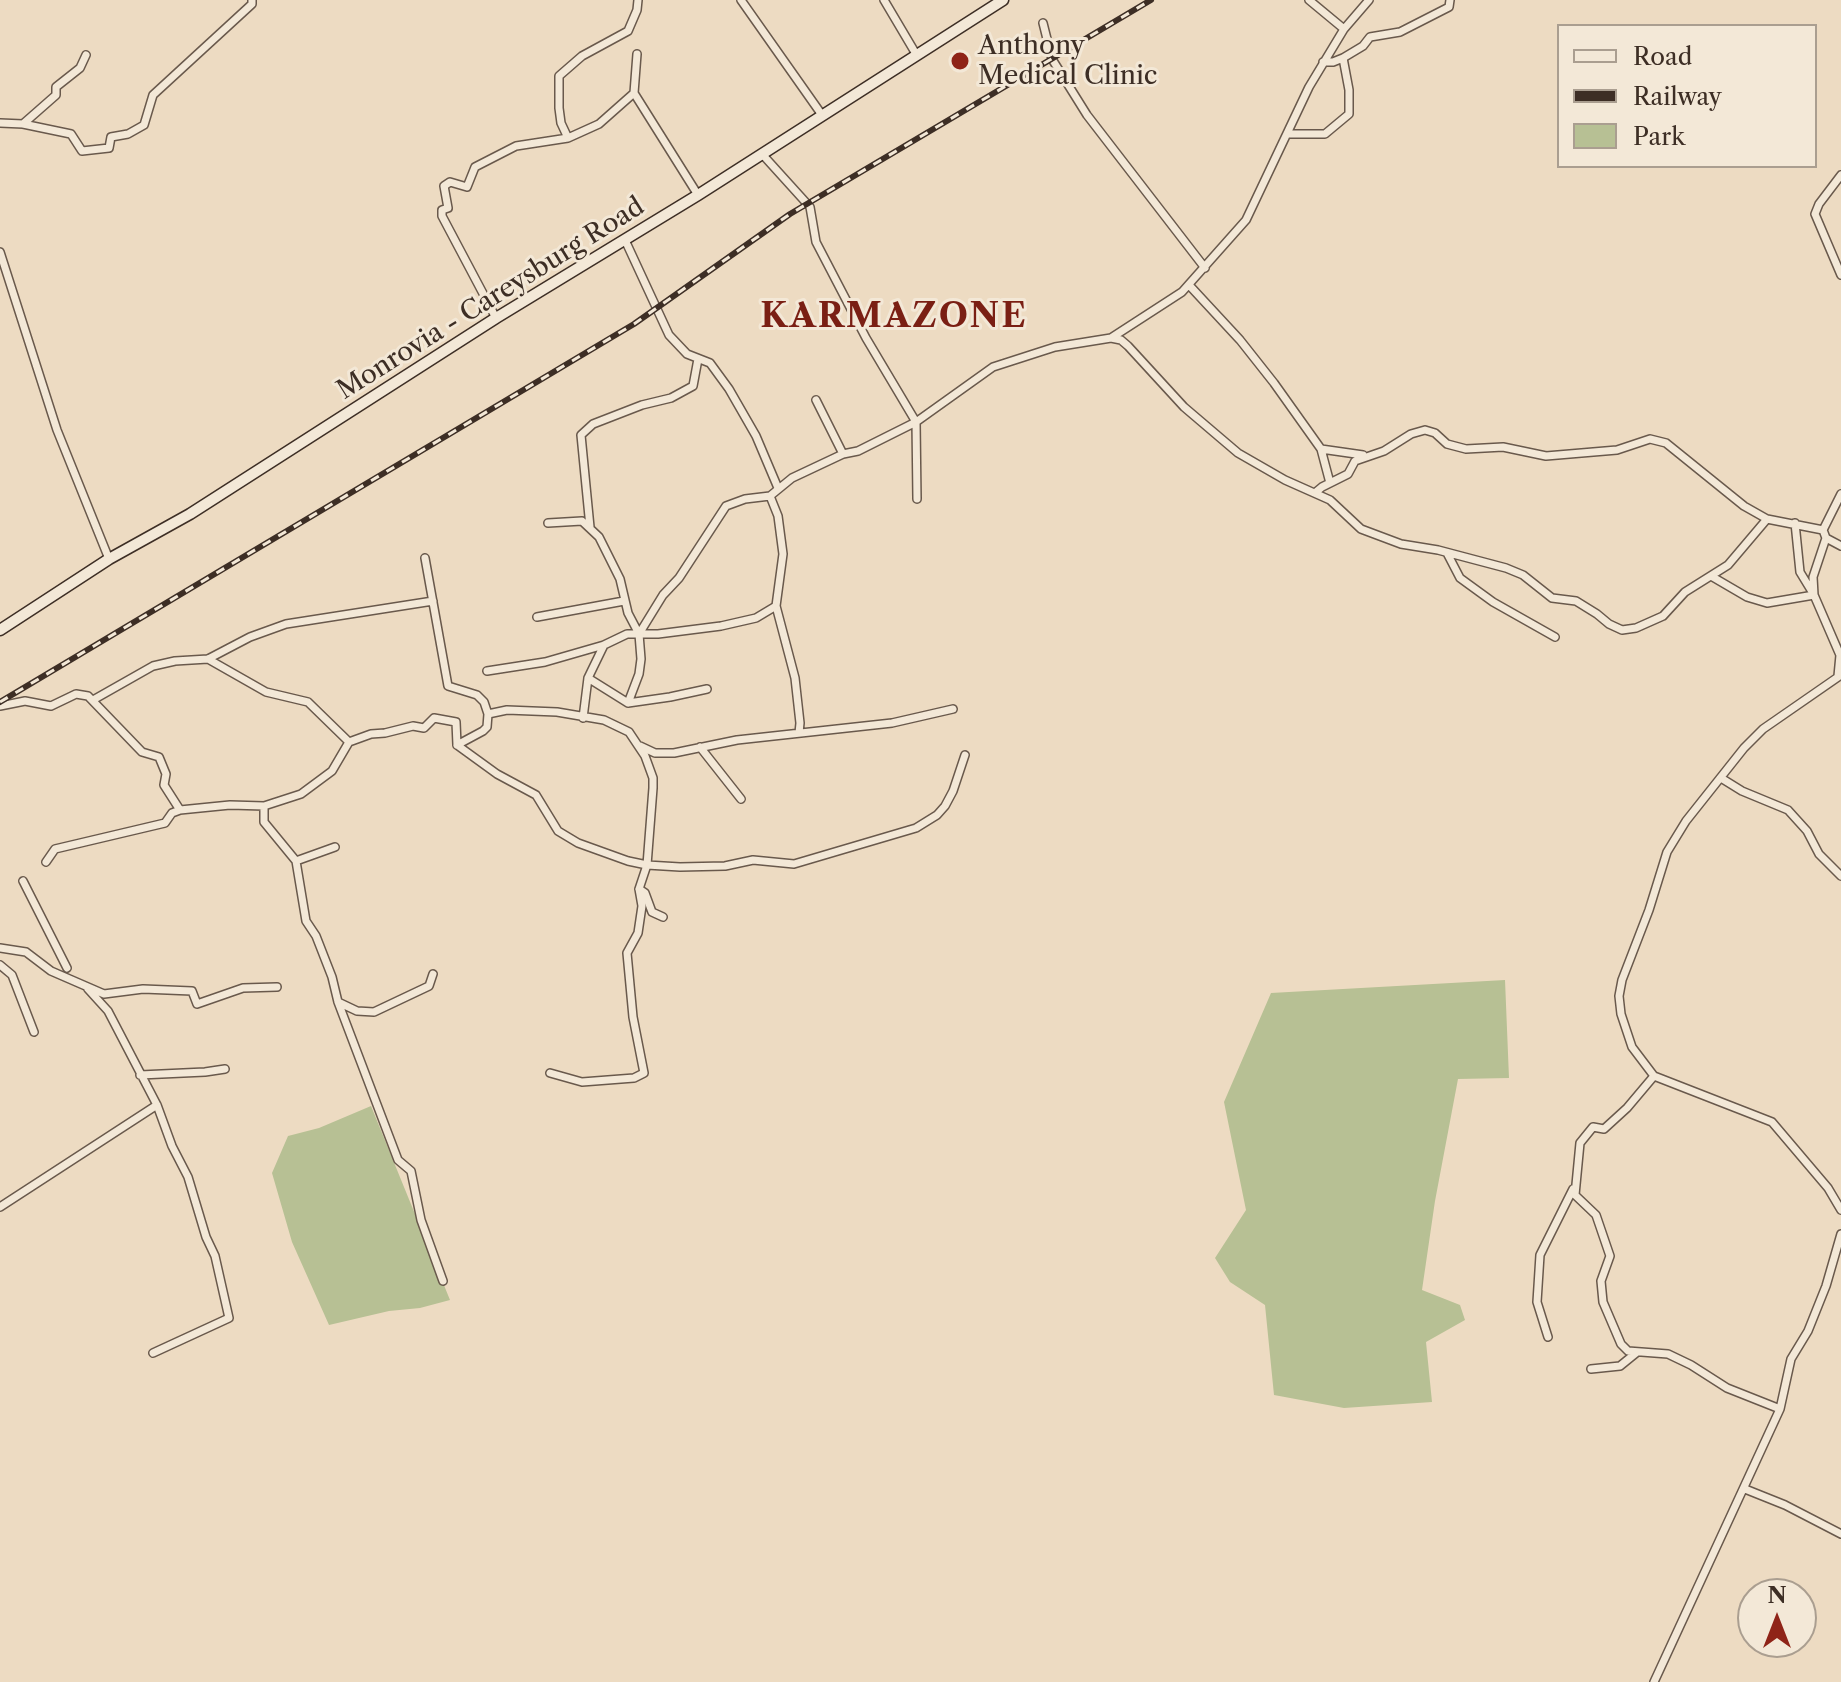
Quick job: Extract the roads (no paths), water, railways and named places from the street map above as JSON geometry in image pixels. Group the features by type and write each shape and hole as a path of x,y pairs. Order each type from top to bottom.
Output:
{"main road":[{"name":"Monrovia - Careysburg Road","path":"0,630 109,559 190,514 496,318 698,195 1003,0"}],"street":[{"path":"0,123 23,124 71,134 82,151 109,148 111,137 128,134 144,125 153,95 252,4 252,0"},
{"path":"568,138 561,123 559,76 582,56 628,31 638,0"},
{"path":"741,0 822,115"},
{"path":"884,0 916,54"},
{"path":"1309,0 1344,29"},
{"path":"1111,338 1189,285 1246,220 1323,62 1344,29 1369,0"},
{"path":"1323,62 1343,58 1363,46 1370,37 1400,32 1449,7 1450,0"},
{"path":"1043,23 1052,59 1087,115 1205,268"},
{"path":"637,54 634,93 698,195"},
{"path":"23,124 56,95 56,87 80,68 86,55"},
{"path":"1287,134 1325,134 1349,114 1349,90 1343,58"},
{"path":"496,318 442,216 442,210 448,208 444,186 450,182 467,187 475,167 516,146 568,138 599,124 634,93"},
{"path":"762,154 810,207 816,242 866,338 916,422 917,499"},
{"path":"1841,175 1815,214 1841,275"},
{"path":"625,240 669,335 677,346 710,363 742,408 778,488"},
{"path":"0,252 57,430 109,559"},
{"path":"1189,285 1240,340 1321,449 1330,483"},
{"path":"639,634 726,506 745,499 770,496 792,478 843,454 858,451 916,422 993,367 1055,347 1111,338 1121,340 1128,346 1184,407 1238,453 1285,480 1316,492 1344,511 1361,529 1381,539 1506,568 1523,575 1552,598 1576,601 1622,630 1636,628 1663,616 1685,592 1728,565 1767,519"},
{"path":"590,527 581,435 593,424 642,405 671,398 693,386 698,359"},
{"path":"816,400 843,454"},
{"path":"1316,492 1348,474 1355,461 1384,451 1411,434 1425,430 1435,433 1447,444 1466,449 1503,447 1546,456 1617,450 1650,439 1666,443 1744,506 1767,519 1795,523 1824,534 1841,546"},
{"path":"1321,449 1365,456"},
{"path":"1814,595 1815,565 1841,494"},
{"path":"770,496 778,516 783,554 776,606 795,678 799,733"},
{"path":"548,523 582,521 590,527 599,537 620,579 624,601 639,634 641,659 628,703"},
{"path":"1795,523 1800,572 1814,595 1840,655 1840,675 1763,729 1686,821 1667,852 1619,996 1621,1014 1632,1047 1654,1076 1772,1122 1828,1188 1841,1210"},
{"path":"1447,553 1460,578 1493,602 1555,637"},
{"path":"425,558 448,686 477,695 484,702 488,714 487,727 457,745"},
{"path":"1711,576 1747,597 1767,603 1814,595"},
{"path":"93,700 153,666 208,659 250,637 286,624 433,601"},
{"path":"537,617 624,601"},
{"path":"487,671 545,662 604,645 627,634 658,634 739,622 768,613 776,606"},
{"path":"583,718 588,678 604,645"},
{"path":"208,659 266,692 308,702 349,742"},
{"path":"588,678 628,703 707,689"},
{"path":"0,706 25,701 51,706 76,694 93,700 142,752 159,757 166,774 164,785 180,810"},
{"path":"637,745 655,753 674,753 799,733 892,723 953,709"},
{"path":"488,714 507,710 557,712 611,721 629,732 645,756 653,778 647,865 639,889 642,906 638,933 627,953 633,1017 644,1073 634,1078 591,1082 563,1079 550,1073"},
{"path":"46,862 55,849 165,823 172,813 180,810 230,805 264,806 301,794 332,771 349,742 371,734 413,726 424,728 434,718 456,722 457,745"},
{"path":"457,745 497,774 536,795 558,831 578,843 647,865 725,866 753,860 794,864 916,828 945,806 965,755"},
{"path":"700,747 741,799"},
{"path":"1721,778 1742,791 1788,810 1807,831 1819,854 1841,876"},
{"path":"264,806 264,822 296,861 306,921 316,936 332,977 338,1002 398,1160 411,1171 421,1220 443,1281"},
{"path":"296,861 335,847"},
{"path":"23,881 67,968"},
{"path":"639,889 645,893 652,912 663,917"},
{"path":"0,948 26,952 51,971 88,989 111,995 143,989 192,991 197,1004 243,988 277,987"},
{"path":"0,965 12,975 34,1032"},
{"path":"338,1002 357,1011 374,1012 429,986 433,974"},
{"path":"88,989 108,1011 157,1105 172,1146 188,1177 215,1256 229,1318 153,1353"},
{"path":"140,1075 225,1069"},
{"path":"1654,1076 1604,1129 1593,1127 1580,1143 1575,1195 1596,1215 1610,1256 1601,1281 1603,1302 1621,1344 1628,1351 1668,1354 1727,1388 1780,1409"},
{"path":"0,1207 157,1105"},
{"path":"1548,1337 1537,1302 1540,1255 1574,1187"},
{"path":"1654,1682 1780,1409 1791,1359 1808,1331 1826,1286 1841,1234"},
{"path":"1591,1369 1620,1366 1636,1353"},
{"path":"1745,1489 1785,1505 1841,1534"}],"railway":[{"path":"0,702 634,324 790,214 1151,0"}],"place":[{"name":"Anthony Medical Clinic","path":"960,61"}],"district":[{"name":"KARMAZONE","path":"894,317"}]}
